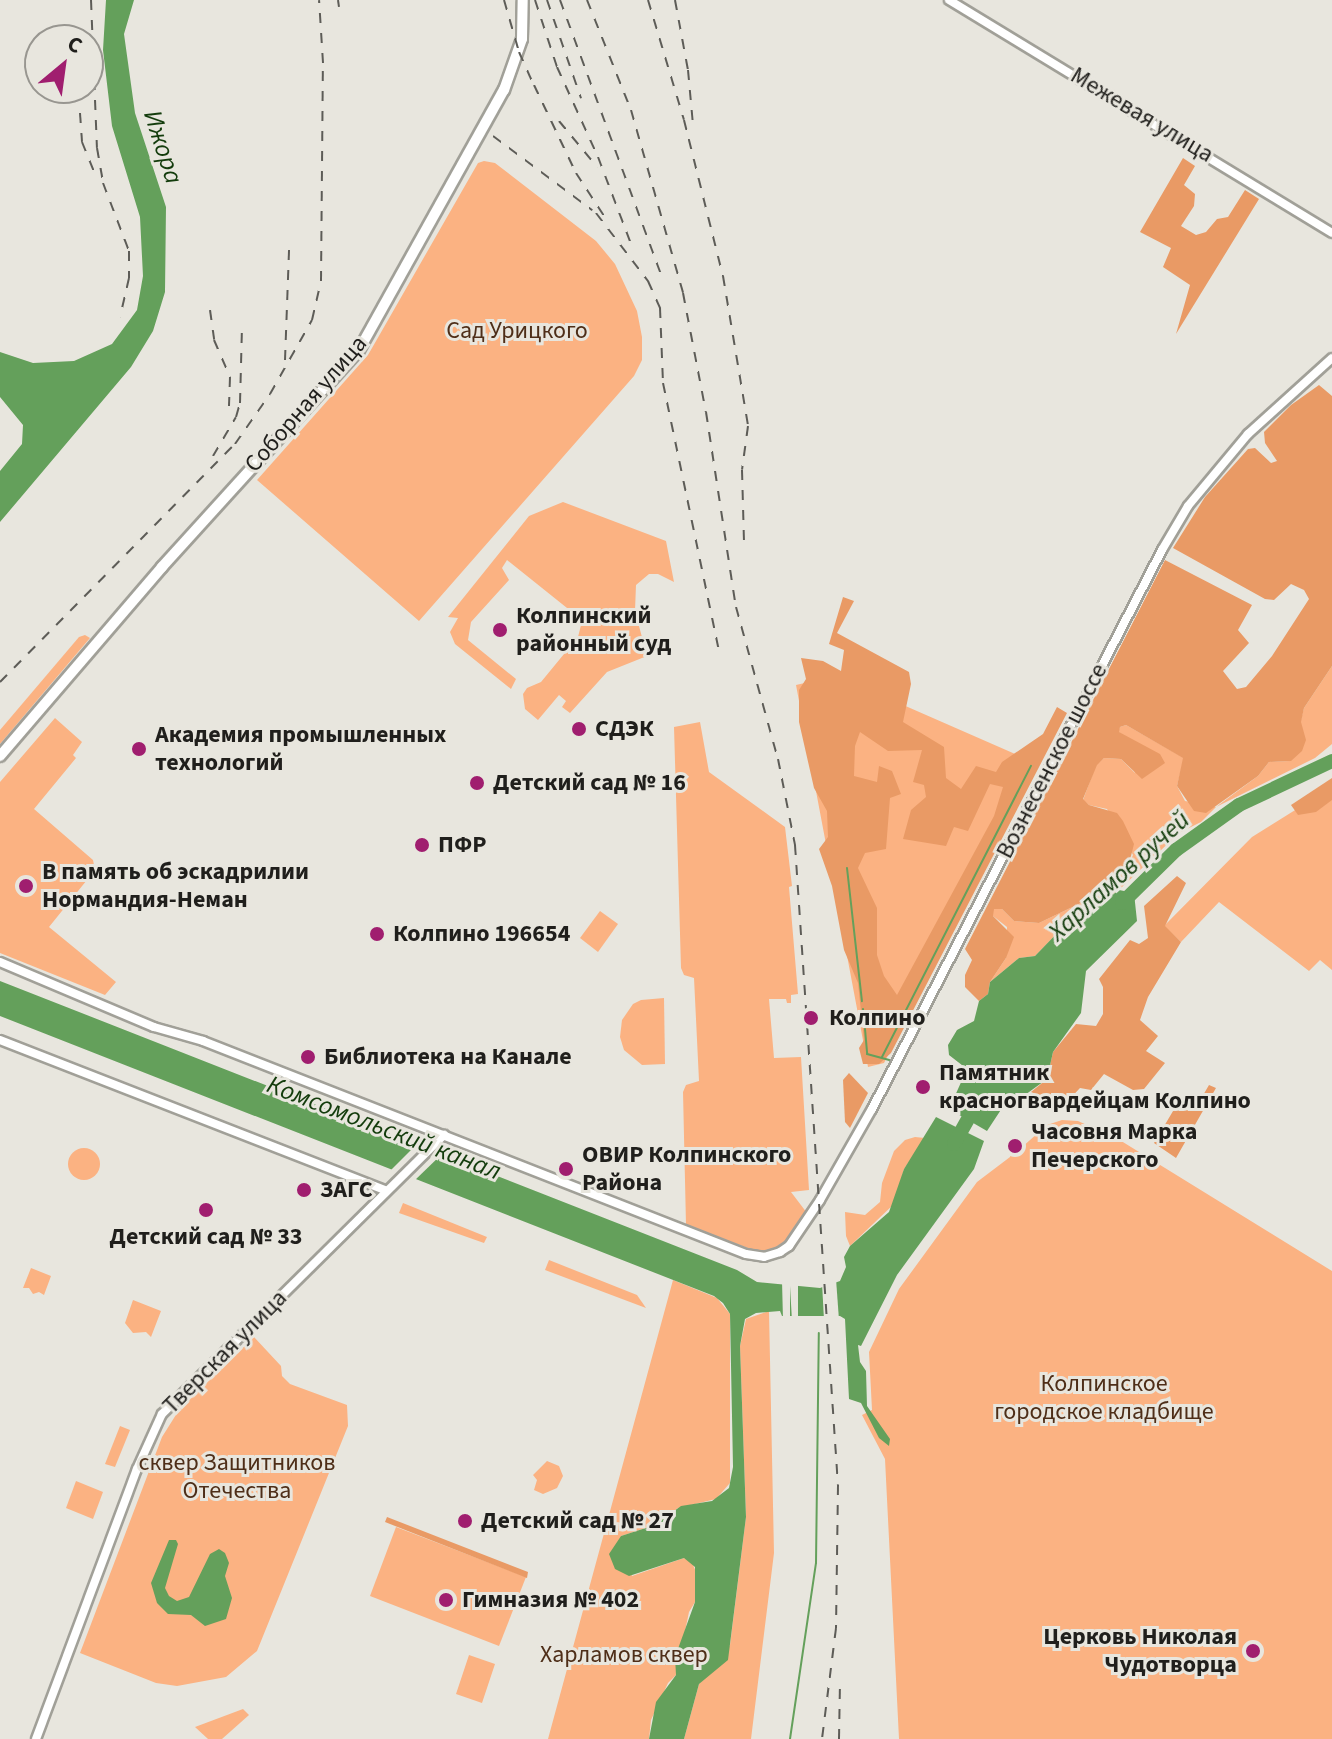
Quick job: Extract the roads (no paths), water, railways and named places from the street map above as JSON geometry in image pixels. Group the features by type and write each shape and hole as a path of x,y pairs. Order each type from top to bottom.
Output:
{"main road":[{"name":"Соборная улица","path":"0,756 162,567 359,350 504,90 522,39 523,0"}],"street":[{"name":"Межевая улица","path":"949,0 1332,233"},
{"name":"Вознесенское шоссе","path":"0,962 154,1027 203,1041 754,1256 770,1256 785,1250 820,1200 887,1079 1175,528 1218,466 1298,386 1332,358"},
{"path":"0,1040 387,1191"},
{"name":"Тверская улица","path":"36,1739 137,1469 162,1414 444,1135"}],"waterway":[{"name":"Харламов ручей","path":"1122,903 1176,850 1239,805 1332,761"},
{"path":"882,1057 1031,766"},
{"path":"847,868 862,1001"},
{"path":"863,1009 864,1020"},
{"path":"865,1029 867,1054 889,1060"},
{"name":"Харламов ручей","path":"954,1144 977,1103"},
{"path":"790,1739 816,1563 819,1333"}],"railway":[{"path":"91,0 97,148 103,183 129,251 129,278 120,317"},
{"path":"0,682 235,444 270,394 312,320 321,281 323,63 319,0"},
{"path":"338,0 339,7"},
{"path":"504,0 519,52 534,85 576,173 606,219"},
{"path":"535,0 557,67 598,157 633,249"},
{"path":"547,0 581,98"},
{"path":"560,0 661,275"},
{"path":"587,0 631,110 683,293 706,412 736,607 778,759 795,845 838,1485 836,1628 822,1739"},
{"path":"648,0 684,120 723,276 748,426 742,470 744,542"},
{"path":"675,0 688,70 693,125"},
{"path":"80,113 82,142 95,175"},
{"path":"559,121 597,167"},
{"path":"493,136 592,210"},
{"path":"596,213 648,281 660,308 663,383 718,647"},
{"path":"285,360 289,250"},
{"path":"210,310 214,340 230,377 229,406"},
{"path":"213,456 236,417 240,403 242,329"},
{"path":"839,1739 840,1682"}],"place":[{"name":"Колпинский районный суд","path":"500,630"},
{"name":"СДЭК","path":"579,729"},
{"name":"Академия промышленных технологий","path":"139,749"},
{"name":"Детский сад № 16","path":"477,783"},
{"name":"ПФР","path":"422,845"},
{"name":"В память об эскадрилии Нормандия-Неман","path":"26,886"},
{"name":"Колпино 196654","path":"377,934"},
{"name":"Колпино","path":"811,1018"},
{"name":"Библиотека на Канале","path":"308,1057"},
{"name":"Памятник красногвардейцам Колпино","path":"923,1087"},
{"name":"Часовня Марка Печерского","path":"1015,1146"},
{"name":"ОВИР Колпинского Района","path":"566,1169"},
{"name":"ЗАГС","path":"304,1190"},
{"name":"Детский сад № 33","path":"206,1210"},
{"name":"Детский сад № 27","path":"465,1521"},
{"name":"Гимназия № 402","path":"446,1600"},
{"name":"Церковь Николая Чудотворца","path":"1253,1651"}],"water label":[{"name":"Ижора","path":"163,147"},
{"name":"Комсомольский канал","path":"384,1128"}],"park label":[{"name":"Сад Урицкого","path":"517,331"},
{"name":"Колпинское городское кладбище","path":"1104,1398"},
{"name":"сквер Защитников Отечества","path":"237,1477"},
{"name":"Харламов сквер","path":"624,1655"}]}
